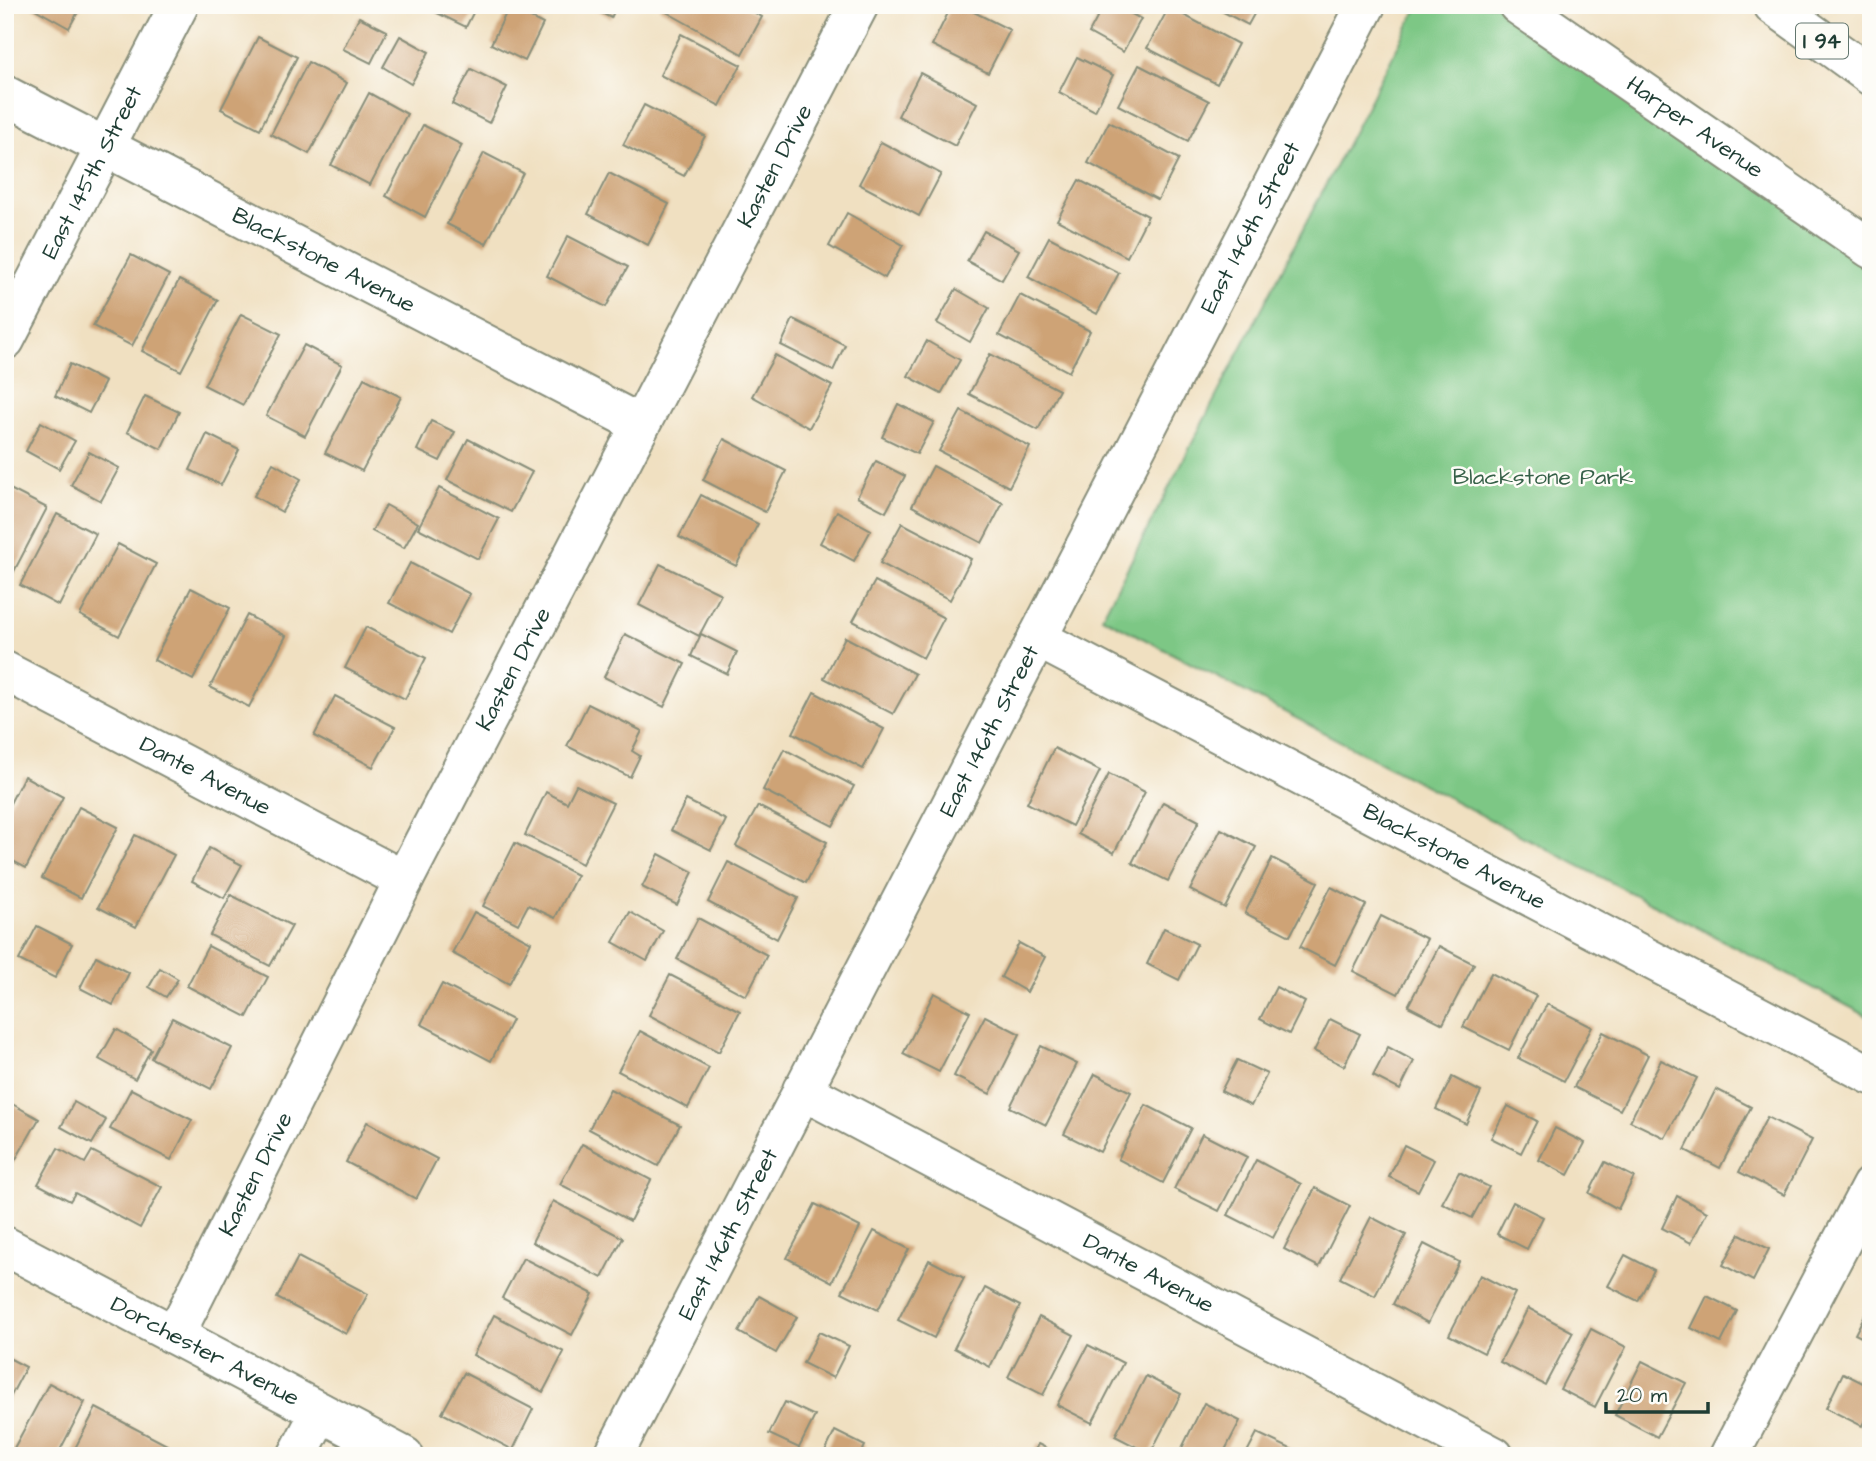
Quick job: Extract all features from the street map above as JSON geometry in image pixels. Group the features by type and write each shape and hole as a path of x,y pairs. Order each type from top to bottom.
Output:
{"main road":[{"name":"East 145th Street","path":"5,340 179,5"},
{"name":"Kasten Drive","path":"175,1335 404,880 859,5"},
{"name":"East 146th Street","path":"613,1456 1366,5"},
{"name":"Harper Avenue","path":"1518,5 1871,248"},
{"name":"I 94","path":"1773,5 1871,76"},
{"name":"Blackstone Avenue","path":"5,95 640,424"},
{"name":"Blackstone Avenue","path":"1037,638 1871,1075"},
{"name":"Dante Avenue","path":"5,671 404,880"},
{"name":"Dante Avenue","path":"802,1090 1494,1456"},
{"path":"1729,1456 1871,1186"},
{"name":"Dorchester Avenue","path":"5,1246 404,1456"},
{"path":"297,1456 320,1412"}],"green space":[{"name":"Blackstone Park","path":"1419,5 1500,5 1871,264 1871,1018 1102,617"}],"building":[{"path":"28,5 82,5 69,28"},
{"path":"431,5 477,5 466,27 429,9"},
{"path":"587,5 617,5 611,18"},
{"path":"661,5 741,5 762,17 742,54 659,8"},
{"path":"952,5 960,5 1010,30 988,73 932,45"},
{"path":"1104,5 1115,5 1141,19 1123,52 1089,33"},
{"path":"1210,5 1259,5 1248,25"},
{"path":"509,7 543,24 525,61 491,44"},
{"path":"1169,7 1238,44 1217,84 1147,48"},
{"path":"359,17 387,31 371,63 343,49"},
{"path":"681,34 741,65 720,106 660,75"},
{"path":"400,36 429,52 411,84 383,67"},
{"path":"258,37 297,57 260,129 221,109"},
{"path":"1077,57 1113,75 1095,111 1059,92"},
{"path":"308,62 347,83 309,154 271,134"},
{"path":"1139,65 1209,101 1188,141 1118,105"},
{"path":"471,69 507,87 489,123 452,104"},
{"path":"920,73 977,103 955,146 898,116"},
{"path":"369,93 407,114 370,185 331,165"},
{"path":"644,105 705,136 684,176 623,145"},
{"path":"1109,122 1179,159 1158,200 1088,163"},
{"path":"423,125 462,145 425,217 386,196"},
{"path":"881,142 941,174 919,216 859,184"},
{"path":"484,153 523,173 486,244 447,224"},
{"path":"609,173 669,204 648,245 588,214"},
{"path":"1079,180 1148,216 1127,257 1057,220"},
{"path":"847,213 903,245 885,278 829,246"},
{"path":"984,231 1019,250 1002,280 967,261"},
{"path":"568,236 628,267 606,307 547,276"},
{"path":"1049,237 1119,273 1097,314 1028,277"},
{"path":"131,255 169,275 132,346 93,326"},
{"path":"179,280 218,300 181,371 142,351"},
{"path":"956,289 989,308 970,342 937,323"},
{"path":"1020,295 1090,331 1069,372 999,335"},
{"path":"241,314 281,334 243,405 204,385"},
{"path":"793,319 845,345 833,371 781,345"},
{"path":"927,341 960,360 941,394 908,376"},
{"path":"304,345 342,365 305,436 266,416"},
{"path":"990,354 1059,390 1038,430 969,394"},
{"path":"775,355 832,386 809,428 752,396"},
{"path":"70,364 105,382 89,413 55,396"},
{"path":"364,378 401,397 362,471 325,453"},
{"path":"145,396 179,412 161,449 127,432"},
{"path":"898,404 934,422 917,454 882,437"},
{"path":"961,411 1030,447 1009,487 939,451"},
{"path":"431,421 455,432 440,461 417,450"},
{"path":"41,422 75,441 59,469 26,451"},
{"path":"207,434 239,450 221,485 190,470"},
{"path":"468,439 532,472 511,512 447,480"},
{"path":"724,439 786,471 765,512 703,480"},
{"path":"89,452 119,468 101,501 71,485"},
{"path":"876,461 905,476 886,512 857,497"},
{"path":"273,463 301,479 282,512 254,496"},
{"path":"933,466 1003,503 982,543 912,506"},
{"path":"8,488 47,508 10,579 5,577 5,494"},
{"path":"439,488 499,519 478,559 418,528"},
{"path":"701,495 758,524 736,566 679,537"},
{"path":"386,505 418,523 404,548 372,531"},
{"path":"837,511 871,530 854,561 820,543"},
{"path":"57,514 96,534 59,606 20,585"},
{"path":"902,523 971,559 950,600 880,563"},
{"path":"118,544 156,564 119,636 80,615"},
{"path":"410,563 470,594 449,634 389,603"},
{"path":"660,564 721,594 699,636 639,605"},
{"path":"875,581 944,618 923,658 853,621"},
{"path":"191,588 230,608 193,680 154,660"},
{"path":"247,615 286,636 249,707 210,687"},
{"path":"366,627 426,658 405,699 345,668"},
{"path":"625,634 685,664 664,707 604,677"},
{"path":"701,634 737,652 727,674 691,656"},
{"path":"845,637 915,674 893,714 824,678"},
{"path":"814,692 884,729 863,769 793,733"},
{"path":"335,696 395,727 373,767 314,736"},
{"path":"588,704 642,731 632,751 640,756 630,777 567,746"},
{"path":"1054,748 1100,771 1072,826 1027,803"},
{"path":"784,749 854,786 833,826 763,790"},
{"path":"1109,774 1145,792 1114,853 1078,834"},
{"path":"24,776 63,797 26,868 5,857 5,813"},
{"path":"576,785 613,803 582,864 525,835 546,792 567,803"},
{"path":"686,800 726,820 711,850 671,830"},
{"path":"1163,802 1199,821 1168,881 1132,863"},
{"path":"758,806 827,842 806,883 736,846"},
{"path":"79,807 118,827 81,898 42,878"},
{"path":"1221,829 1256,847 1225,908 1190,890"},
{"path":"135,835 174,855 136,927 98,907"},
{"path":"515,843 577,875 555,918 528,905 518,924 483,906"},
{"path":"209,848 242,865 224,898 192,881"},
{"path":"659,854 693,872 677,905 642,887"},
{"path":"1272,858 1318,882 1290,936 1245,913"},
{"path":"728,862 798,898 777,939 708,902"},
{"path":"1331,887 1366,905 1335,965 1300,947"},
{"path":"231,895 292,926 270,966 210,935"},
{"path":"474,912 531,942 509,984 452,953"},
{"path":"630,912 663,931 647,961 613,942"},
{"path":"1381,916 1427,939 1398,994 1353,971"},
{"path":"698,918 767,955 746,996 677,959"},
{"path":"37,926 72,944 55,978 19,960"},
{"path":"1164,928 1197,944 1179,980 1147,964"},
{"path":"1019,943 1045,957 1027,992 1001,977"},
{"path":"208,946 268,977 247,1017 187,986"},
{"path":"1439,946 1474,964 1443,1024 1408,1006"},
{"path":"96,956 129,973 113,1005 80,988"},
{"path":"160,968 178,979 166,997 149,987"},
{"path":"1491,973 1536,996 1509,1050 1463,1027"},
{"path":"670,975 740,1011 719,1052 649,1015"},
{"path":"442,984 512,1020 491,1061 421,1024"},
{"path":"1276,987 1305,1002 1289,1034 1260,1019"},
{"path":"934,993 970,1012 939,1072 903,1054"},
{"path":"1547,1004 1592,1027 1564,1081 1518,1058"},
{"path":"985,1016 1020,1034 990,1094 954,1076"},
{"path":"172,1018 232,1048 211,1089 151,1058"},
{"path":"1330,1019 1360,1034 1344,1066 1314,1051"},
{"path":"116,1029 151,1049 135,1079 99,1059"},
{"path":"640,1031 709,1068 688,1108 618,1071"},
{"path":"1603,1032 1648,1055 1620,1110 1574,1087"},
{"path":"1041,1046 1077,1064 1046,1125 1010,1107"},
{"path":"1388,1047 1414,1061 1400,1090 1373,1076"},
{"path":"1237,1060 1267,1074 1251,1106 1221,1091"},
{"path":"1661,1060 1697,1078 1665,1138 1630,1121"},
{"path":"1095,1074 1131,1092 1100,1152 1064,1134"},
{"path":"1452,1077 1481,1092 1466,1124 1436,1109"},
{"path":"131,1089 192,1120 171,1160 110,1129"},
{"path":"610,1089 680,1125 658,1166 589,1129"},
{"path":"1716,1089 1751,1107 1720,1168 1685,1150"},
{"path":"5,1100 39,1119 13,1164 5,1160"},
{"path":"74,1102 106,1120 92,1144 61,1127"},
{"path":"1146,1105 1191,1128 1163,1183 1118,1159"},
{"path":"1508,1106 1537,1121 1521,1153 1491,1138"},
{"path":"1767,1117 1812,1140 1784,1195 1739,1172"},
{"path":"367,1122 437,1159 416,1199 346,1162"},
{"path":"1555,1128 1585,1143 1568,1175 1539,1160"},
{"path":"1202,1134 1247,1157 1219,1211 1174,1189"},
{"path":"582,1144 651,1180 630,1221 560,1184"},
{"path":"1404,1145 1434,1160 1418,1191 1389,1177"},
{"path":"58,1148 85,1163 92,1151 162,1187 140,1228 75,1193 70,1201 38,1184"},
{"path":"1256,1160 1301,1184 1273,1238 1228,1215"},
{"path":"1605,1162 1634,1177 1618,1209 1589,1193"},
{"path":"1459,1172 1489,1187 1472,1218 1442,1203"},
{"path":"1315,1188 1350,1206 1319,1267 1284,1249"},
{"path":"1677,1196 1707,1212 1691,1243 1662,1228"},
{"path":"553,1201 623,1238 602,1278 532,1242"},
{"path":"1513,1202 1543,1217 1527,1249 1497,1234"},
{"path":"815,1204 860,1227 832,1282 787,1258"},
{"path":"1371,1217 1406,1235 1375,1296 1340,1278"},
{"path":"874,1231 909,1249 878,1310 842,1292"},
{"path":"1740,1234 1769,1249 1753,1281 1723,1265"},
{"path":"1424,1244 1459,1262 1428,1323 1393,1304"},
{"path":"1625,1255 1654,1270 1638,1301 1608,1286"},
{"path":"298,1257 368,1294 346,1334 277,1298"},
{"path":"523,1258 593,1294 572,1335 502,1298"},
{"path":"929,1260 964,1278 934,1338 898,1320"},
{"path":"1480,1275 1515,1293 1484,1353 1449,1335"},
{"path":"985,1288 1020,1306 990,1367 954,1348"},
{"path":"759,1296 797,1317 776,1353 739,1332"},
{"path":"1707,1296 1737,1311 1721,1343 1691,1328"},
{"path":"1871,1303 1871,1342 1855,1334"},
{"path":"1528,1308 1573,1332 1545,1385 1500,1362"},
{"path":"494,1315 564,1352 543,1392 473,1355"},
{"path":"1039,1317 1074,1335 1043,1395 1008,1377"},
{"path":"1591,1329 1626,1347 1595,1407 1560,1389"},
{"path":"819,1332 849,1346 833,1378 803,1363"},
{"path":"1088,1345 1123,1363 1092,1423 1057,1405"},
{"path":"5,1356 26,1367 5,1407"},
{"path":"1642,1361 1686,1383 1657,1437 1615,1415"},
{"path":"464,1373 533,1409 513,1450 442,1413"},
{"path":"1843,1373 1871,1387 1871,1408 1862,1426 1826,1408"},
{"path":"1146,1376 1181,1394 1150,1454 1115,1436"},
{"path":"49,1383 85,1402 57,1456 23,1456 13,1450"},
{"path":"785,1402 815,1416 799,1448 769,1434"},
{"path":"1204,1403 1240,1421 1222,1456 1178,1456"},
{"path":"96,1408 167,1445 162,1456 71,1456"},
{"path":"835,1431 865,1446 860,1456 823,1456"},
{"path":"1257,1433 1293,1450 1290,1456 1245,1456"},
{"path":"1038,1444 1062,1456 1032,1456"}]}
